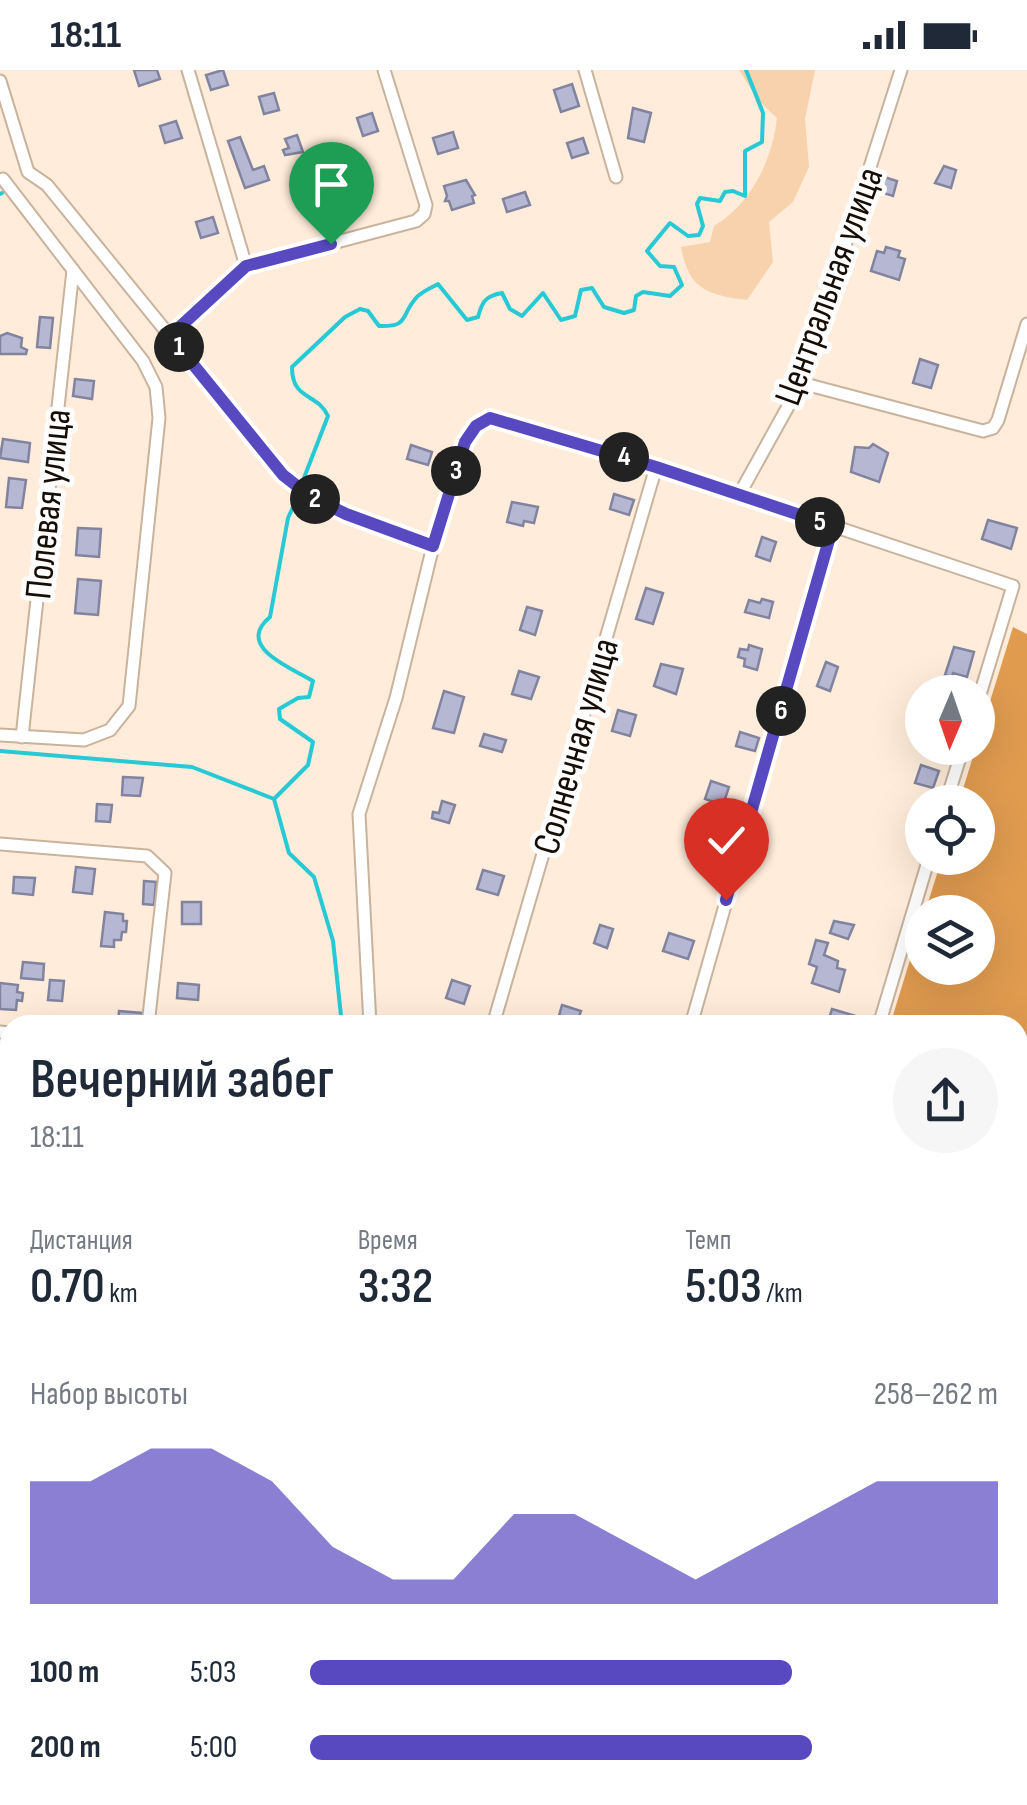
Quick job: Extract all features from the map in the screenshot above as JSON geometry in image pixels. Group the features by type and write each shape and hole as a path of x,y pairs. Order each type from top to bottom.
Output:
{"street":[{"path":"188,70 246,266"},
{"path":"170,336 246,266 416,221 424,214 426,206 384,70"},
{"path":"585,70 616,177"},
{"name":"Центральная улица","path":"740,495 801,383 902,70"},
{"path":"0,81 28,172 47,185 283,475 311,497 346,514 433,546"},
{"path":"0,736 84,740 110,730 129,706 160,418 156,387 143,361 1,180 28,172"},
{"name":"Полевая улица","path":"22,737 73,270"},
{"path":"801,383 983,431 993,428 998,420 1027,324"},
{"path":"369,1015 359,814 396,698 433,546 465,442 476,426 490,418 656,467 1013,586 986,675"},
{"name":"Солнечная улица","path":"497,1015 656,467"},
{"path":"694,1015 833,526"},
{"path":"0,844 148,856 165,872 149,1015"},
{"path":"881,1015 924,875"}],"shaded area":[{"path":"739,70 815,70 805,119 809,167 793,202 769,222 773,262 747,300 702,288 689,273 681,247 710,242 714,226 739,205 765,165 777,118 758,100"},
{"path":"1013,627 1027,634 1027,1015 893,1015 905,976 905,985 995,985 995,895 930,895 937,875 995,875 995,785 964,785 970,765 995,765 995,685"}],"building":[{"path":"134,70 157,70 160,79 139,86"},
{"path":"223,70 228,85 211,90 206,75"},
{"path":"572,84 579,106 561,112 554,90"},
{"path":"274,93 279,110 264,114 259,97"},
{"path":"633,108 651,113 644,142 628,138"},
{"path":"372,113 378,131 363,136 357,118"},
{"path":"176,121 182,138 165,143 160,126"},
{"path":"453,132 458,148 438,154 433,138"},
{"path":"297,135 303,152 285,155 283,150 289,148 285,139"},
{"path":"240,137 253,170 264,166 269,180 245,188 228,141"},
{"path":"583,138 588,153 572,158 567,143"},
{"path":"944,166 956,170 951,188 935,183"},
{"path":"881,176 897,181 893,196 877,191"},
{"path":"466,180 475,195 474,203 452,210 449,201 445,201 444,186"},
{"path":"525,192 530,205 507,212 503,199"},
{"path":"213,217 218,233 201,238 196,222"},
{"path":"886,247 900,251 898,257 905,259 899,280 871,271 877,251 884,253"},
{"path":"40,317 53,318 50,348 37,347"},
{"path":"7,333 22,338 21,347 27,350 26,354 0,354 0,336"},
{"path":"920,359 938,365 931,388 913,383"},
{"path":"75,379 94,381 92,399 73,396"},
{"path":"3,439 30,443 28,462 0,458"},
{"path":"873,444 888,453 879,482 851,472 855,447 869,448"},
{"path":"411,445 432,452 428,465 407,459"},
{"path":"9,478 26,480 22,508 6,507"},
{"path":"614,494 634,500 629,515 610,509"},
{"path":"512,502 538,507 534,523 524,521 523,526 507,522"},
{"path":"988,520 1017,528 1011,549 982,539"},
{"path":"78,528 101,529 99,557 76,555"},
{"path":"762,537 776,542 770,561 756,556"},
{"path":"78,579 101,581 98,615 75,613"},
{"path":"646,588 663,593 653,624 636,619"},
{"path":"762,599 773,602 769,618 745,612 749,600 760,603"},
{"path":"527,607 542,611 535,635 520,630"},
{"path":"749,645 762,649 757,670 744,666 745,659 738,657 740,649 748,650"},
{"path":"954,647 974,652 968,675 945,675"},
{"path":"826,662 838,667 830,691 817,686"},
{"path":"661,664 683,669 676,694 654,686"},
{"path":"519,671 539,677 531,699 512,694"},
{"path":"444,691 464,697 454,733 433,728"},
{"path":"618,710 636,715 630,736 612,731"},
{"path":"740,732 759,738 755,751 736,746"},
{"path":"484,734 506,740 502,752 480,746"},
{"path":"921,765 939,771 934,785 915,783"},
{"path":"123,777 143,778 140,796 122,795"},
{"path":"711,781 729,787 723,805 705,799"},
{"path":"442,801 455,805 449,823 432,818 433,812 439,813"},
{"path":"97,804 112,805 110,822 96,821"},
{"path":"76,867 95,869 92,894 73,892"},
{"path":"483,870 504,876 498,895 477,889"},
{"path":"14,877 35,878 33,895 13,893"},
{"path":"144,881 156,882 154,905 143,904"},
{"path":"182,902 201,902 201,924 182,924"},
{"path":"105,912 123,914 123,921 127,921 126,932 122,932 121,940 114,940 114,947 101,946"},
{"path":"834,921 854,925 848,939 830,933"},
{"path":"600,925 613,929 607,948 594,943"},
{"path":"669,933 694,941 688,959 663,951"},
{"path":"816,940 828,943 824,955 838,961 837,968 845,970 839,992 812,983 817,967 809,964"},
{"path":"23,962 44,964 43,980 21,978"},
{"path":"50,980 64,981 62,1001 48,1000"},
{"path":"452,980 470,986 464,1004 446,998"},
{"path":"0,983 18,985 17,992 23,993 16,1010 0,1009"},
{"path":"178,983 199,985 198,1000 177,998"},
{"path":"562,1005 581,1011 580,1015 559,1015"},
{"path":"832,1009 853,1015 830,1015"},
{"path":"119,1011 142,1013 142,1015 119,1015"}],"waterway":[{"path":"302,483 328,416 296,386 292,367 345,317 360,309 368,311 379,326 396,325 418,296 438,284 467,320 478,317 488,298 502,293 510,309 522,316 543,293 561,320 575,316 581,290 592,288 604,307 624,313 634,310 636,296 643,292 670,296 682,285 674,267 660,266 647,251 670,223 688,236 699,235 703,226 697,204 700,198 720,201 725,192 733,191 745,196 745,151 762,142 763,113 746,70"},
{"path":"294,505 288,518 270,617 259,638 270,655 313,681 309,697 298,698 279,709 280,719 313,742 308,765 274,799 289,853 314,877 333,941 341,1015"},
{"path":"0,751 192,767 274,799"}],"route":[{"path":"331,244 246,266 170,336 283,475 311,497 433,546 465,442 476,426 490,418 656,467 833,526 726,900"}]}
